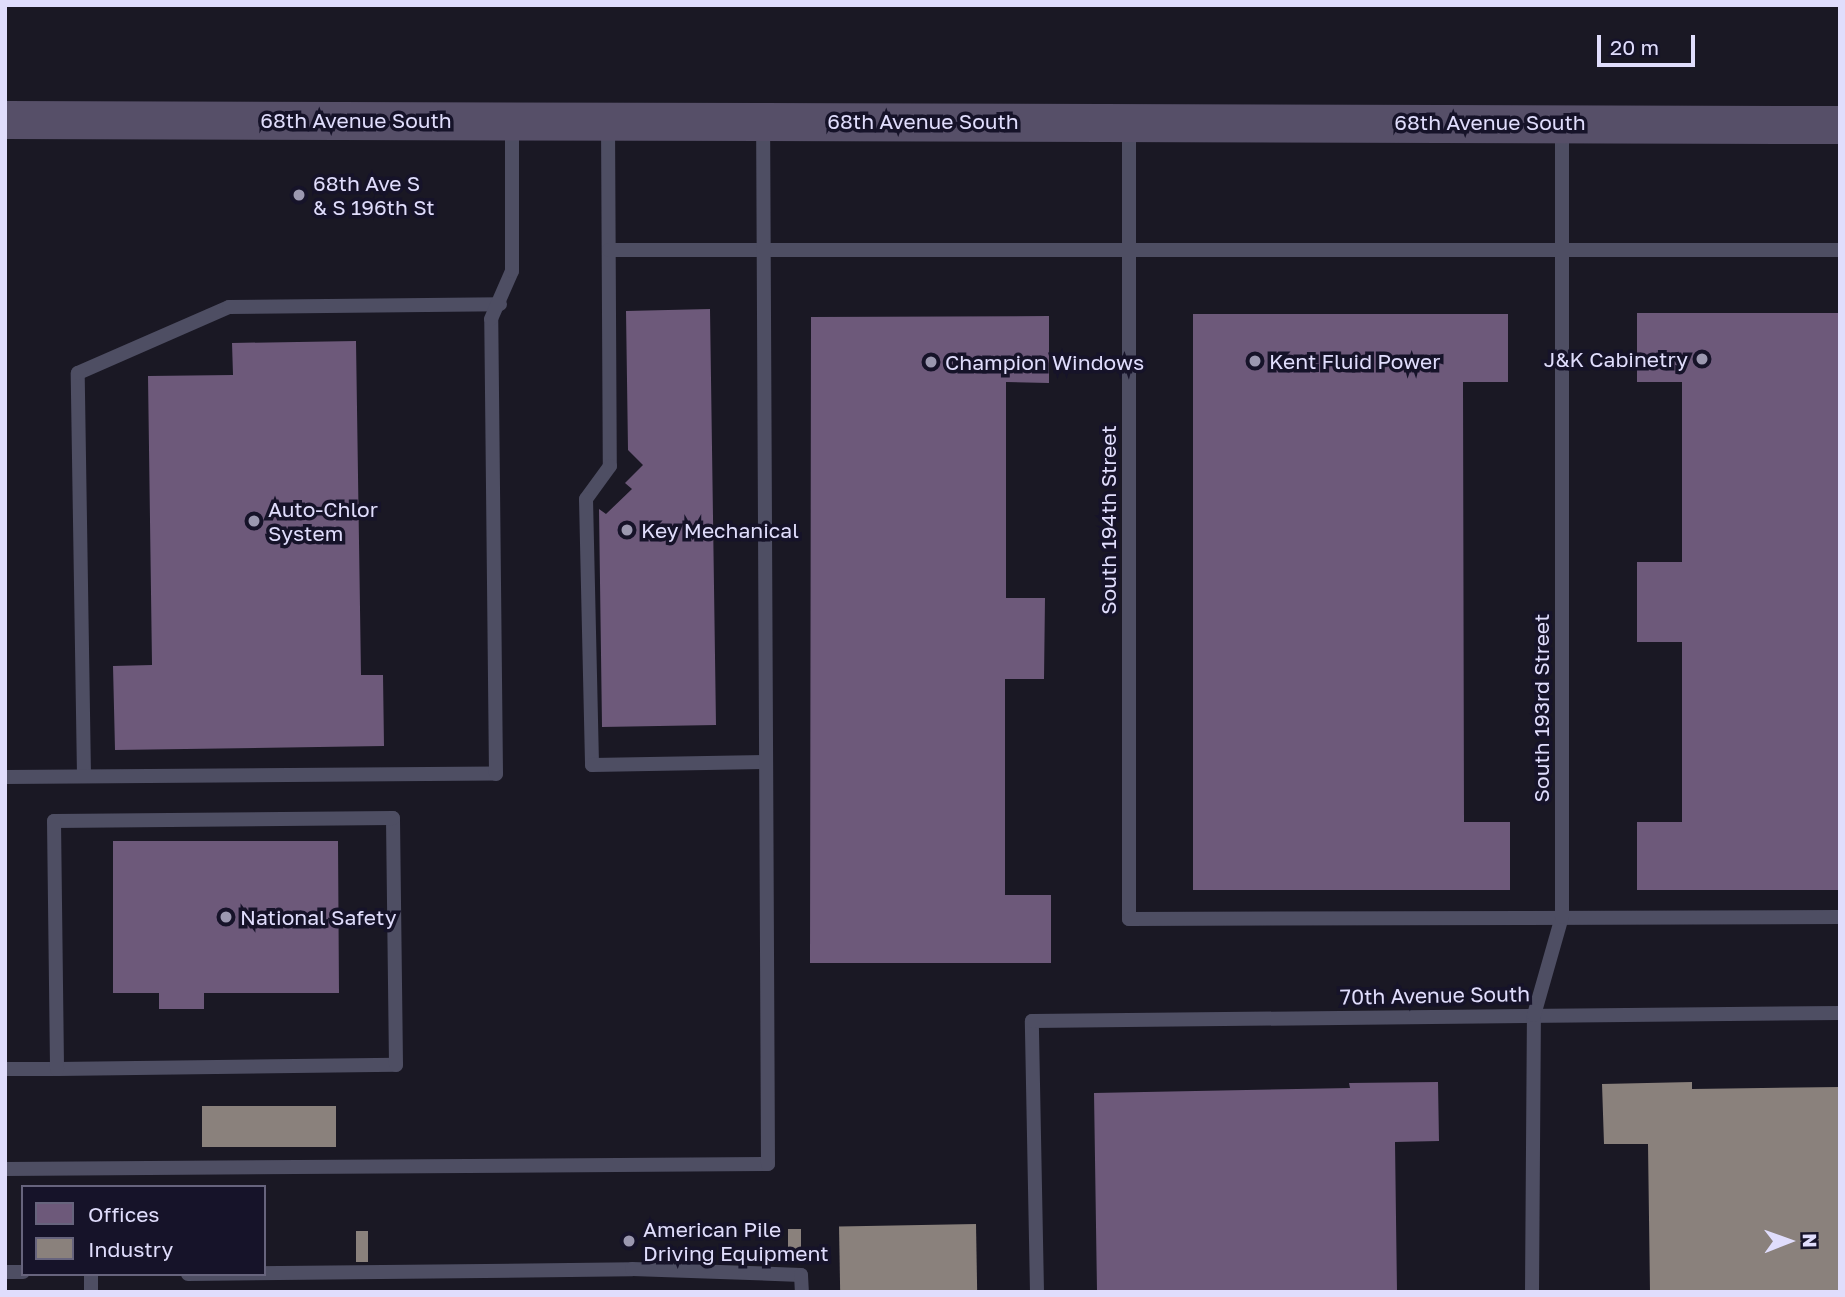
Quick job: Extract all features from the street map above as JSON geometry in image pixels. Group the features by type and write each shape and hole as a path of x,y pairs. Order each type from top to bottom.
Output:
{"main road":[{"name":"68th Avenue South","path":"5,120 1562,121 1840,125"}],"lane":[{"path":"5,776 496,775 491,319 500,304 512,271 512,121"},
{"path":"608,121 610,466 586,499 592,765 766,762"},
{"path":"5,1169 768,1164 763,121"},
{"name":"South 193rd Street","path":"1532,1292 1534,1015 1562,917 1562,121"},
{"name":"South 194th Street","path":"1129,122 1129,919 1562,917"},
{"path":"609,250 1840,250"},
{"path":"85,776 78,373 229,307 500,304"},
{"path":"5,1069 57,1069 396,1065 393,818 54,821 57,1069"},
{"path":"1562,917 1840,917"},
{"name":"70th Avenue South","path":"1037,1292 1032,1021 1840,1013"},
{"path":"266,1273 632,1269 801,1275 802,1292"}],"building: Offices":[{"path":"710,309 716,725 602,727 599,509 606,514 632,489 625,483 643,465 628,450 626,311"},
{"path":"1637,313 1840,313 1840,890 1637,890 1637,822 1682,822 1682,642 1637,642 1637,562 1682,562 1682,382 1637,382"},
{"path":"1193,314 1508,314 1508,382 1463,382 1464,822 1510,822 1510,890 1193,890"},
{"path":"1049,316 1049,383 1006,382 1006,598 1045,598 1044,679 1005,679 1005,895 1051,895 1051,963 810,963 811,317"},
{"name":"Auto-Chlor System","path":"356,341 361,675 383,675 384,746 115,750 113,666 152,665 148,376 233,375 232,343"},
{"name":"National Safety","path":"113,841 338,841 339,993 204,993 204,1009 159,1009 159,993 113,993"},
{"path":"1438,1082 1439,1141 1395,1142 1397,1292 1097,1292 1094,1093 1350,1088 1349,1083"}],"building: Industry":[{"path":"1692,1082 1692,1089 1840,1087 1840,1292 1650,1292 1648,1144 1604,1144 1602,1084"},
{"path":"202,1106 336,1106 336,1147 202,1147"},
{"path":"976,1224 977,1292 840,1292 839,1226"},
{"path":"788,1229 801,1229 801,1255 788,1255"},
{"path":"356,1231 368,1231 368,1262 356,1262"}],"place":[{"name":"68th Ave S & S 196th St","path":"299,195"},
{"name":"J&K Cabinetry","path":"1702,359"},
{"name":"Kent Fluid Power","path":"1255,361"},
{"name":"Champion Windows","path":"931,362"},
{"name":"Auto-Chlor System","path":"254,521"},
{"name":"Key Mechanical","path":"627,530"},
{"name":"National Safety","path":"226,917"},
{"name":"American Pile Driving Equipment","path":"629,1241"}]}
